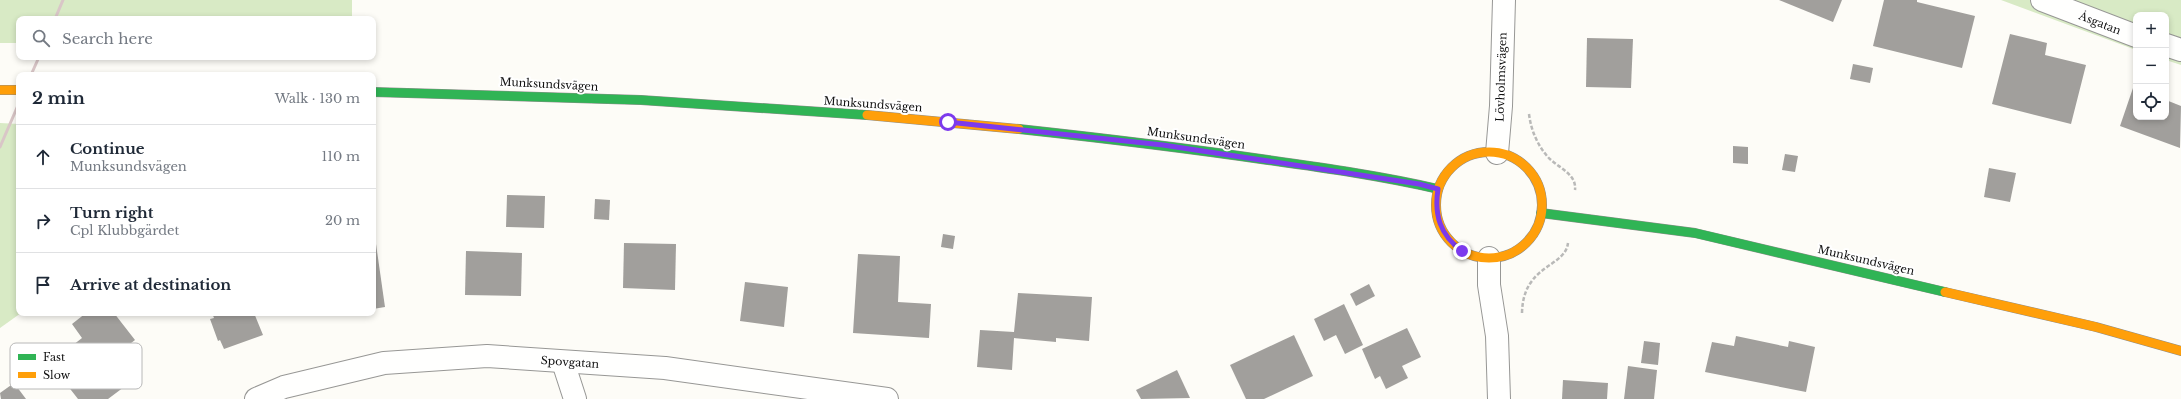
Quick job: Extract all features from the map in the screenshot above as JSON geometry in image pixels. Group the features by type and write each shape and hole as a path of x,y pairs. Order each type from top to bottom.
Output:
{"street":[{"name":"Lövholmsvägen","path":"1497,153 1501,106 1504,0"},
{"name":"Åsgatan","path":"2042,0 2133,35"},
{"path":"2169,46 2181,50"},
{"path":"0,90 16,90"},
{"name":"Munksundsvägen","path":"376,92 519,94 786,109 1010,128 1163,145 1381,178 1438,189"},
{"path":"1497,153 1516,160 1534,177 1540,192 1541,213 1538,225 1524,245 1510,254 1489,258 1477,257 1462,251 1444,233 1436,210 1438,189 1448,171 1461,160 1476,154 1497,153"},
{"name":"Munksundsvägen","path":"1541,213 1695,233 2096,327 2181,351"},
{"path":"1489,258 1489,285 1496,336 1499,399"},
{"name":"Spovgatan","path":"256,399 284,387 384,363 487,356 665,368 887,399"},
{"path":"563,362 575,399"}],"green space":[{"path":"0,0 352,0 352,16 16,16 16,43 0,43"},
{"path":"2001,0 2181,0 2181,65 2169,61 2169,12 2133,12 2133,49"},
{"path":"0,123 16,124 17,316 0,328"}],"building":[{"path":"1779,0 1842,0 1833,22"},
{"path":"1884,0 1917,0 1917,2 1975,16 1962,68 1873,46"},
{"path":"2010,34 2047,43 2045,55 2086,65 2071,124 1992,104"},
{"path":"1587,38 1633,39 1631,88 1586,87"},
{"path":"1853,64 1873,68 1870,83 1850,79"},
{"path":"2133,88 2133,120 2169,120 2169,101 2181,106 2180,148 2120,126"},
{"path":"1733,146 1748,147 1748,164 1733,163"},
{"path":"1785,154 1798,156 1795,172 1782,170"},
{"path":"1989,168 2016,173 2010,202 1984,197"},
{"path":"507,195 545,196 544,228 506,227"},
{"path":"595,199 610,200 609,220 594,219"},
{"path":"943,234 955,236 953,249 941,247"},
{"path":"624,243 676,244 675,290 623,288"},
{"path":"376,244 385,307 376,308"},
{"path":"466,251 522,253 521,296 465,295"},
{"path":"858,254 900,256 898,302 931,304 929,338 853,333"},
{"path":"745,282 788,287 784,327 740,321"},
{"path":"1369,284 1375,296 1356,306 1350,294"},
{"path":"1018,293 1092,297 1089,341 1056,338 1056,342 1014,338 1012,370 977,367 980,330 1014,332"},
{"path":"1344,304 1363,345 1345,354 1336,335 1324,341 1314,319"},
{"path":"82,316 116,316 135,340 131,343 76,343 82,338 72,324"},
{"path":"213,316 255,316 263,335 224,349 220,340 218,341 210,319 214,318"},
{"path":"1407,328 1421,357 1402,366 1408,378 1386,389 1380,376 1375,379 1362,349"},
{"path":"1294,335 1313,376 1264,399 1246,399 1230,365"},
{"path":"1736,336 1788,347 1789,341 1815,347 1806,392 1705,372 1712,342 1734,346"},
{"path":"1644,341 1660,343 1658,365 1641,363"},
{"path":"1628,366 1657,370 1654,399 1624,399"},
{"path":"1177,370 1190,398 1141,399 1136,390"},
{"path":"1563,380 1608,383 1607,399 1562,399"},
{"path":"10,386 10,389 18,389 26,399 1,399 0,393"},
{"path":"70,389 121,389 108,399 78,399"}],"railway":[{"path":"56,16 63,0"},
{"path":"32,72 38,60"},
{"path":"0,147 16,110"}],"traffic: fast":[{"path":"376,92 641,100 867,115"},
{"path":"1019,129 1144,143 1332,169 1438,189"},
{"path":"1541,213 1695,233 1945,292"}],"traffic: slow":[{"path":"0,90 16,90"},
{"path":"867,115 1019,129"},
{"path":"1489,152 1509,156 1526,168 1538,185 1542,205 1538,225 1526,242 1509,254 1489,258 1469,254 1452,242 1440,225 1436,205 1440,185 1452,168 1469,156 1489,152"},
{"path":"1945,292 2096,327 2181,351"}],"route":[{"path":"948,122 1163,145 1419,184 1438,189 1436,202 1438,218 1444,233 1455,246 1462,251"}]}
